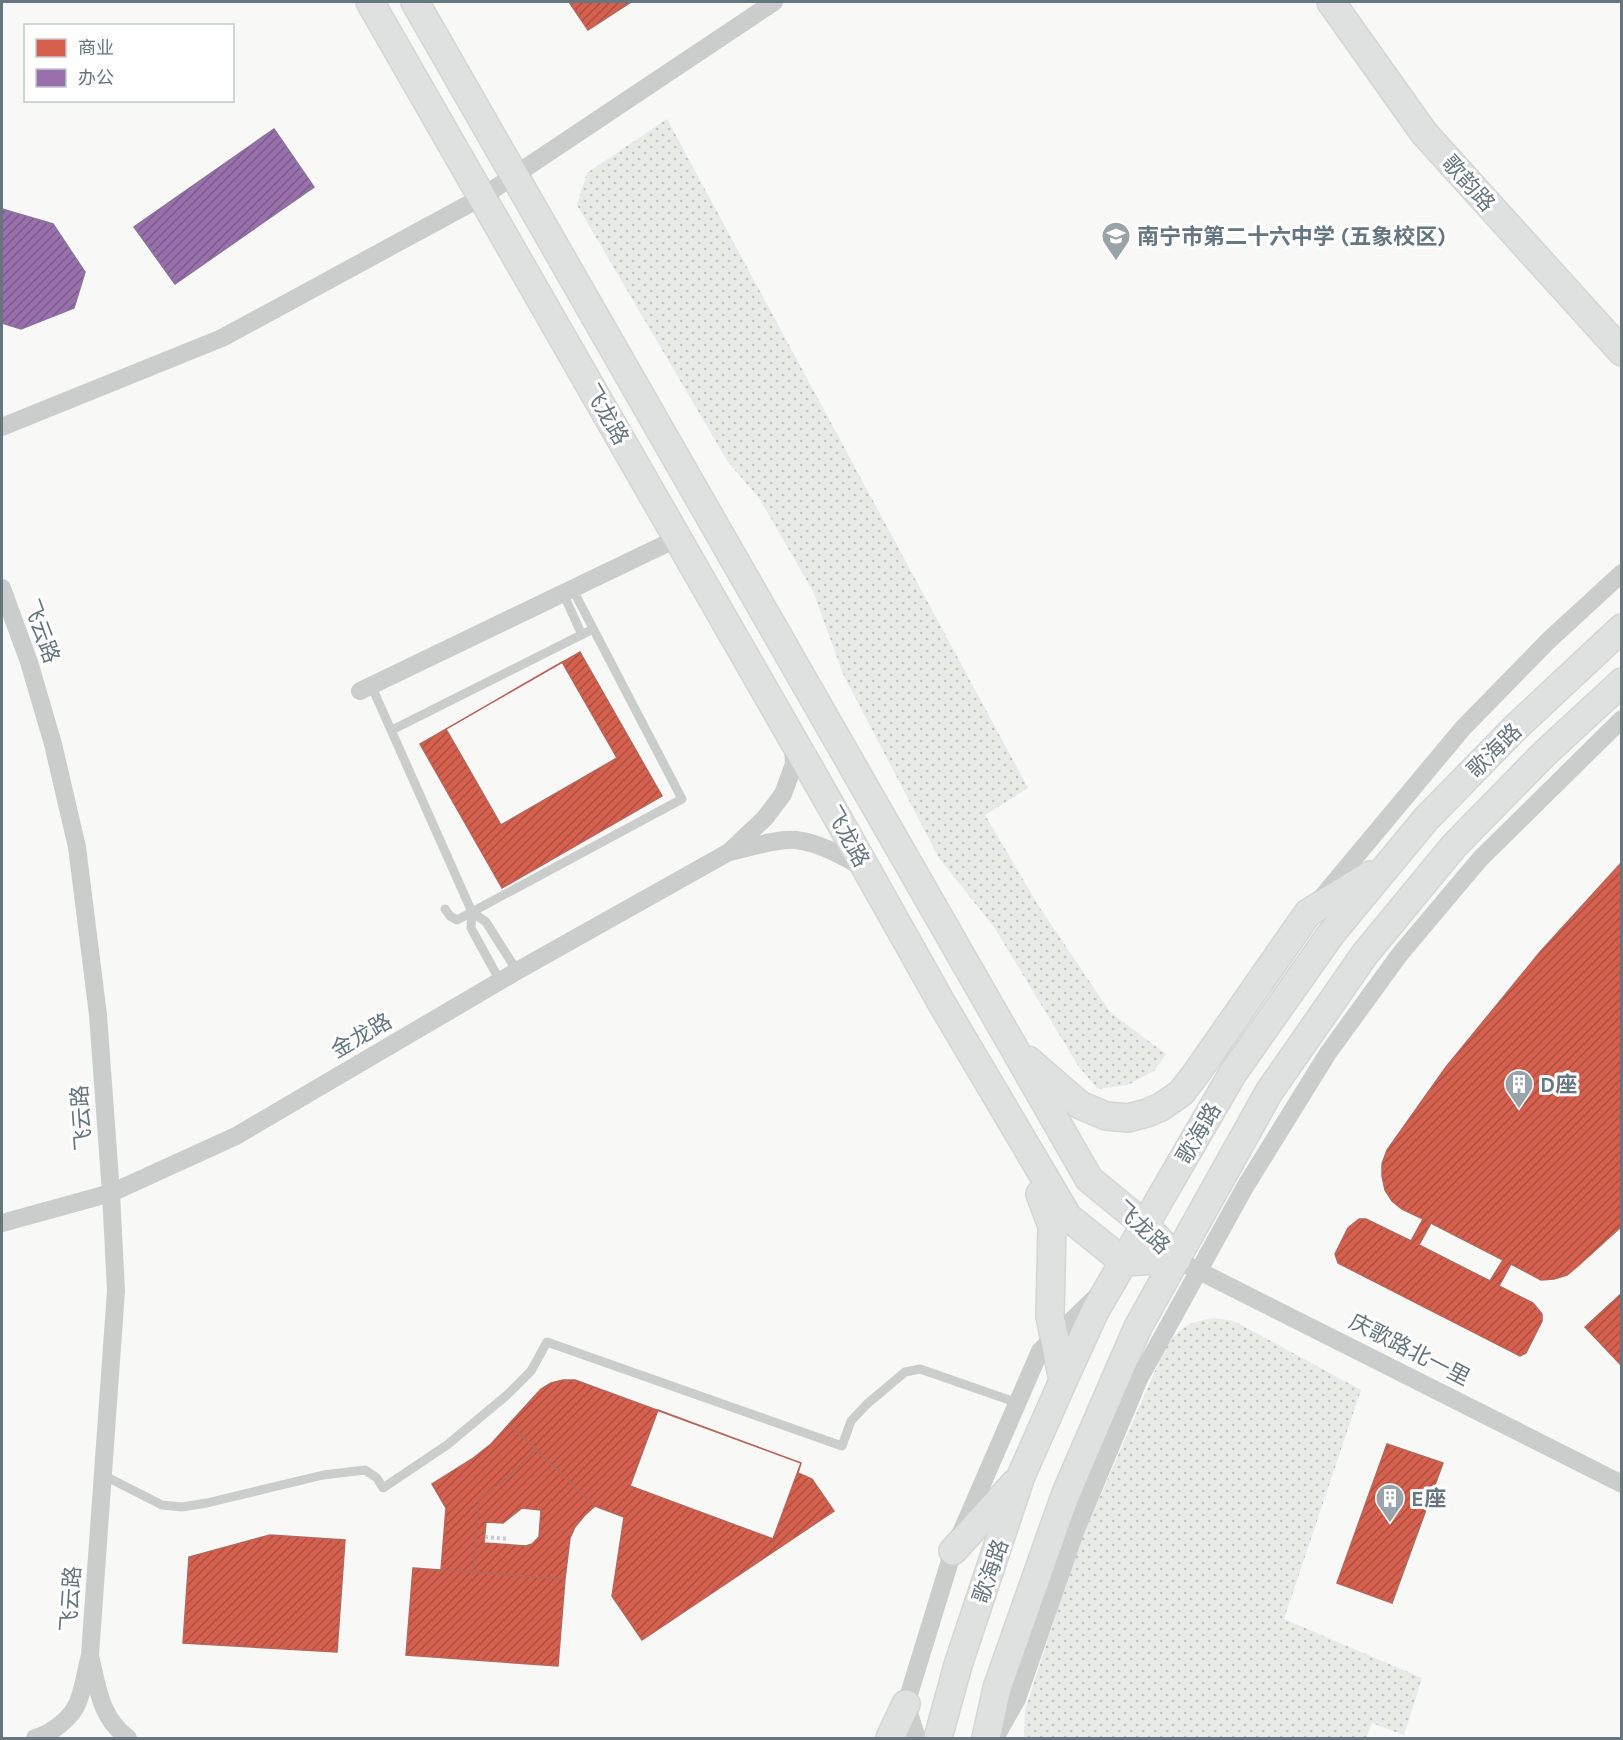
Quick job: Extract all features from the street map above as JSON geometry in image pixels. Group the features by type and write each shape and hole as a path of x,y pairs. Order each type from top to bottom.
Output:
{"main road":[{"name":"飞龙路","path":"370,2 941,1002 1068,1217 1117,1272 1188,1265"},
{"name":"飞龙路","path":"415,2 1089,1179 1145,1225 1188,1265"},
{"name":"歌韵路","path":"1331,2 1424,133 1622,352"},
{"name":"歌海路","path":"938,1738 958,1665 1021,1476 1063,1381 1095,1311 1233,1073 1331,934 1426,819 1515,728 1622,628"},
{"name":"歌海路","path":"997,1735 997,1688 1066,1493 1138,1328 1188,1265 1269,1092 1365,954 1454,846 1544,754 1622,682"},
{"path":"1013,1047 1080,1105 1106,1116 1128,1118 1161,1107 1181,1093 1195,1076 1308,913 1391,861"},
{"path":"1019,1133 1052,1226 1050,1316 1063,1381"},
{"path":"953,1551 1021,1476"},
{"path":"890,1738 906,1704"}],"street":[{"path":"2,427 222,338 482,197 774,2"},
{"path":"365,688 678,538"},
{"path":"1308,913 1463,728 1548,640 1622,573"},
{"name":"飞云路","path":"2,588 29,662 53,744 76,847 98,1015 116,1291 90,1655 77,1704 61,1725 44,1736 35,1738"},
{"path":"997,1735 1017,1699 1075,1532 1188,1265 1245,1187 1328,1053 1400,954 1480,859 1622,719"},
{"name":"金龙路","path":"2,1223 111,1193 236,1136 517,971 729,852 765,818 783,794 794,764 792,738"},
{"name":"金龙路","path":"729,852 795,840 827,849 867,869"},
{"name":"庆歌路北一里","path":"1188,1265 1622,1484"},
{"path":"917,1738 906,1704 953,1551 1040,1352 1117,1272"},
{"name":"飞云路","path":"90,1655 102,1706 120,1733 128,1738"}],"lane":[{"path":"445,909 457,920 682,799 593,629 567,590"},
{"path":"567,590 582,635"},
{"path":"392,730 593,629"},
{"path":"365,688 392,730 472,912 471,928 500,981"},
{"path":"472,912 486,922 517,971"},
{"path":"103,1475 162,1505 182,1507 323,1475 365,1470 377,1478 383,1488 447,1445 507,1395 531,1371 547,1342 842,1446 851,1421 867,1404 905,1372 920,1369 1018,1403"}],"path":[{"path":"484,1538 508,1539"}],"shaded area":[{"path":"667,119 1028,788 985,815 1038,905 1110,1012 1166,1054 1154,1071 1128,1085 1098,1089 1079,1067 994,927 939,858 843,674 813,591 759,498 728,462 577,205 587,173"},
{"path":"1214,1318 1234,1321 1361,1390 1284,1619 1422,1678 1404,1735 1372,1723 1366,1738 1024,1738 1025,1710 1078,1547 1166,1346 1186,1326"}],"building: 商业":[{"path":"569,2 631,2 588,30"},
{"path":"580,652 662,796 502,888 420,744"},
{"path":"562,662 617,758 501,825 446,729"},
{"name":"D座","path":"1622,862 1622,1226 1567,1275 1541,1280 1511,1264 1499,1286 1533,1303 1542,1314 1542,1321 1526,1353 1520,1356 1338,1263 1335,1254 1348,1228 1359,1219 1366,1219 1411,1241 1423,1219 1402,1209 1392,1201 1385,1190 1382,1164 1387,1150 1446,1067 1540,952","holes":["1431,1223 1503,1260 1490,1281 1419,1245"]},
{"path":"1622,1293 1622,1366 1585,1327"},
{"path":"563,1380 575,1380 801,1463 798,1473 812,1479 834,1511 642,1640 612,1596 624,1517 595,1506 509,1424 541,1389"},
{"path":"658,1410 801,1463 773,1539 630,1486"},
{"path":"509,1424 536,1449 517,1469 479,1500 473,1572 441,1570 446,1508 432,1484 472,1459 491,1444"},
{"name":"E座","path":"1387,1444 1443,1463 1392,1603 1337,1583"},
{"path":"536,1449 595,1506 575,1527 570,1538 565,1579 473,1572 479,1500 517,1469","holes":["522,1508 541,1510 539,1537 532,1544 526,1546 484,1543 486,1522 503,1523"]},
{"path":"270,1535 345,1540 337,1652 183,1643 189,1557"},
{"path":"413,1568 565,1579 558,1666 406,1655"}],"building: 办公":[{"path":"274,129 314,187 175,284 134,227"},
{"path":"2,209 53,224 85,272 74,308 21,329 2,323"}],"place":[{"name":"南宁市第二十六中学 (五象校区)","path":"1116,262"},
{"name":"D座","path":"1519,1110"},
{"name":"E座","path":"1390,1524"}]}
